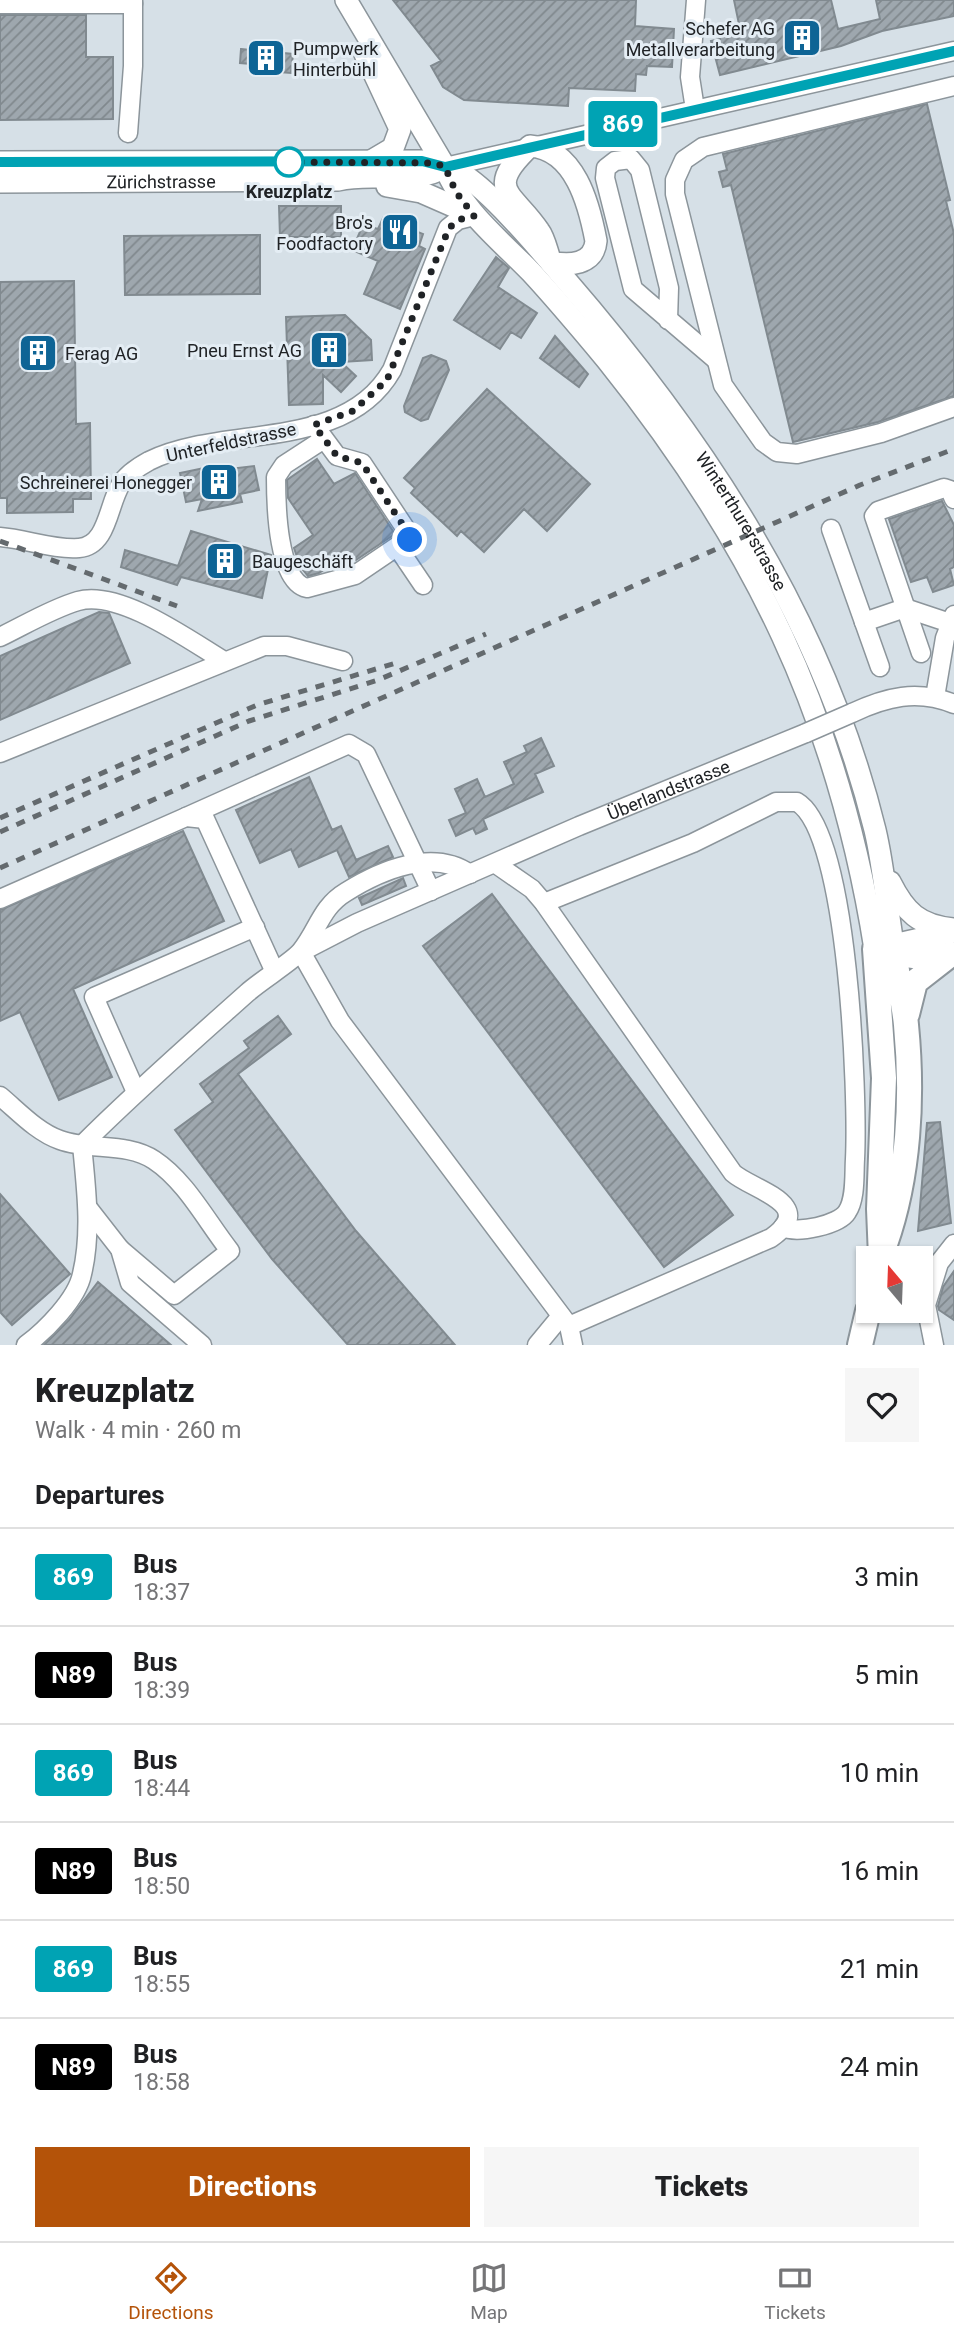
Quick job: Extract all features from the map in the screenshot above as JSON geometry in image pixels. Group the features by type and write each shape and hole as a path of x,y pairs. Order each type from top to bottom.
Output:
{"highway":[{"path":"906,1022 915,982 953,942"},
{"path":"885,1246 895,1215 908,1105 906,1022 887,950"},
{"path":"881,1246 879,1209 887,950"},
{"path":"860,1345 865,1323"}],"main road":[{"name":"Winterthurerstrasse","path":"346,0 445,167 456,192 474,216 533,275 605,358 663,433 732,536 787,645 827,744 887,950"},
{"path":"358,22 366,60 400,129 393,148 371,161"},
{"path":"530,146 552,151 571,169 579,185 596,241 594,251 584,260 572,264 551,262 539,231 514,204 506,188 510,168 530,146"},
{"name":"Zürichstrasse","path":"0,162 422,161 445,167"},
{"name":"Winterthurerstrasse","path":"445,167 463,174 477,186 551,262 660,393 722,481 766,553 814,653 848,739 884,871 887,950"},
{"name":"Zürichstrasse","path":"0,182 338,180 353,176 425,176 445,167"},
{"path":"338,180 421,192 474,216"},
{"path":"884,871 901,904 911,915 932,926 953,942 923,958 887,950"}],"street":[{"path":"695,109 690,77 696,0"},
{"path":"0,5 133,2 133,66 128,133"},
{"name":"Zürichstrasse","path":"445,167 695,109 953,54"},
{"path":"954,86 709,145 684,160 676,173 675,194 715,359 725,389 763,442 786,454 870,436 954,407"},
{"path":"668,320 669,288 640,170 631,159 618,159 606,168 605,178 630,280 641,298 715,359"},
{"name":"Unterfeldstrasse","path":"0,537 75,548 89,546 100,535 121,484 146,463 175,453 319,432 353,411 387,380 449,228 458,220 474,216"},
{"path":"319,432 338,457 362,463 411,537 398,548 355,575 318,587 302,587 290,576 284,560 276,477 284,465 319,432"},
{"path":"921,653 874,519 875,513 944,488 950,490 954,499"},
{"path":"831,529 880,667"},
{"path":"398,548 423,585"},
{"path":"0,637 80,600 109,599 163,625 224,661"},
{"path":"864,622 905,608 952,619 935,697 954,704"},
{"path":"0,752 264,646 287,646 343,661"},
{"name":"Überlandstrasse","path":"82,1144 136,1091 274,970 301,952 470,874 852,713 899,696 935,697"},
{"path":"0,899 349,744 366,754 431,891"},
{"path":"544,904 693,843 776,802 797,802 811,815 830,878 848,979 855,1101 854,1173 850,1205 844,1216 802,1231 783,1227"},
{"path":"186,817 205,820 274,970"},
{"path":"470,874 458,866 418,862 365,882 335,900 320,916 301,952 340,1021 565,1321 573,1345"},
{"path":"496,864 532,889 544,904 733,1173 781,1200 787,1214 783,1227 771,1238 565,1321 537,1345"},
{"path":"136,1091 94,997 255,927"},
{"path":"0,1096 42,1131 62,1141 129,1150 155,1160 185,1191 230,1251 174,1295 120,1249 88,1208"},
{"path":"31,1344 79,1282 88,1208 82,1144"},
{"path":"934,1345 926,1305 939,1263 954,1244"},
{"path":"120,1249 130,1283 202,1345"}],"building":[{"path":"393,0 636,0 635,26 674,29 672,67 647,66 646,75 636,74 635,91 569,88 568,106 464,100 443,87 431,66 441,61"},
{"name":"Schefer AG Metallverarbeitung","path":"734,0 831,0 838,29 880,19 876,0 954,0 954,16 882,31 841,46 720,75 711,41 720,39 719,35 740,29"},
{"path":"0,15 86,15 86,57 113,57 113,119 0,120"},
{"name":"Pumpwerk Hinterbühl","path":"241,49 293,54 291,73 252,70 252,64 240,63"},
{"path":"927,104 950,200 946,201 954,234 954,396 878,422 793,442 731,185 723,187 719,172 727,170 723,154"},
{"path":"279,206 341,206 341,237 280,237"},
{"path":"383,218 423,234 419,246 425,249 400,309 364,294 378,261 352,250 363,225 378,229"},
{"name":"Ferag AG","path":"260,235 260,294 125,295 124,236"},
{"path":"496,257 509,268 498,287 537,313 521,338 511,332 500,349 454,320"},
{"name":"Ferag AG","path":"74,281 76,424 90,423 91,499 73,499 73,512 7,513 7,498 0,498 0,282"},
{"name":"Pneu Ernst AG","path":"345,315 371,340 372,360 341,362 356,376 341,392 323,375 323,404 289,405 286,317"},
{"path":"555,336 588,374 579,387 540,358"},
{"path":"431,355 446,361 449,370 428,419 421,421 405,412 404,406 423,358"},
{"path":"487,389 590,484 547,531 524,509 484,552 461,531 457,536 411,493 415,488 404,478"},
{"path":"317,459 334,484 355,473 395,534 356,560 350,552 319,573 308,576 300,566 294,548 313,535 288,498 287,480"},
{"name":"Schreinerei Honegger","path":"219,465 221,470 254,466 259,490 240,494 242,502 198,511 202,499 186,502 180,473"},
{"path":"942,501 954,525 954,567 950,569 954,585 933,592 927,577 911,582 889,519"},
{"name":"Baugeschäft","path":"191,531 271,555 262,598 181,577 177,585 121,567 125,550 178,566"},
{"path":"99,612 109,613 130,663 0,720 0,656"},
{"path":"541,738 554,766 535,774 543,792 483,819 487,829 476,834 473,828 456,836 449,820 466,813 455,789 477,779 485,797 514,784 504,762 527,752 524,746"},
{"path":"309,777 332,830 341,826 356,860 388,846 393,857 349,877 337,850 299,867 291,849 260,863 236,810"},
{"path":"183,831 224,921 73,989 112,1077 59,1100 20,1012 0,1021 0,910"},
{"path":"403,878 406,886 362,905 359,898"},
{"path":"492,894 733,1215 664,1267 423,946"},
{"path":"278,1016 291,1034 238,1074 356,1231 455,1345 348,1345 272,1259 175,1130 213,1102 200,1084 249,1048 244,1041"},
{"path":"940,1122 951,1223 918,1231 927,1123"},
{"path":"0,1194 70,1274 12,1325 0,1312"},
{"path":"954,1271 954,1320 939,1310 938,1306 943,1287"},
{"path":"98,1282 171,1345 44,1345 69,1320"}],"railway":[{"path":"0,868 860,485 954,449"},
{"path":"0,541 177,606"},
{"path":"0,832 249,721 378,680 486,634"},
{"path":"0,818 257,705 399,662"}],"bus line":[{"name":"869","path":"0,162 422,161 445,167 954,51"}],"place":[{"name":"Schefer AG Metallverarbeitung","path":"802,38"},
{"name":"Pumpwerk Hinterbühl","path":"266,58"},
{"name":"Kreuzplatz","path":"289,162"},
{"name":"Bro's Foodfactory","path":"400,232"},
{"name":"Pneu Ernst AG","path":"329,350"},
{"name":"Ferag AG","path":"38,353"},
{"name":"Schreinerei Honegger","path":"219,482"},
{"name":"Baugeschäft","path":"225,561"}],"route":[{"path":"289,162 434,163 445,167 456,192 474,216 458,220 449,228 387,380 374,395 353,411 336,420 314,425 337,456 362,463 410,536 410,540"}]}
